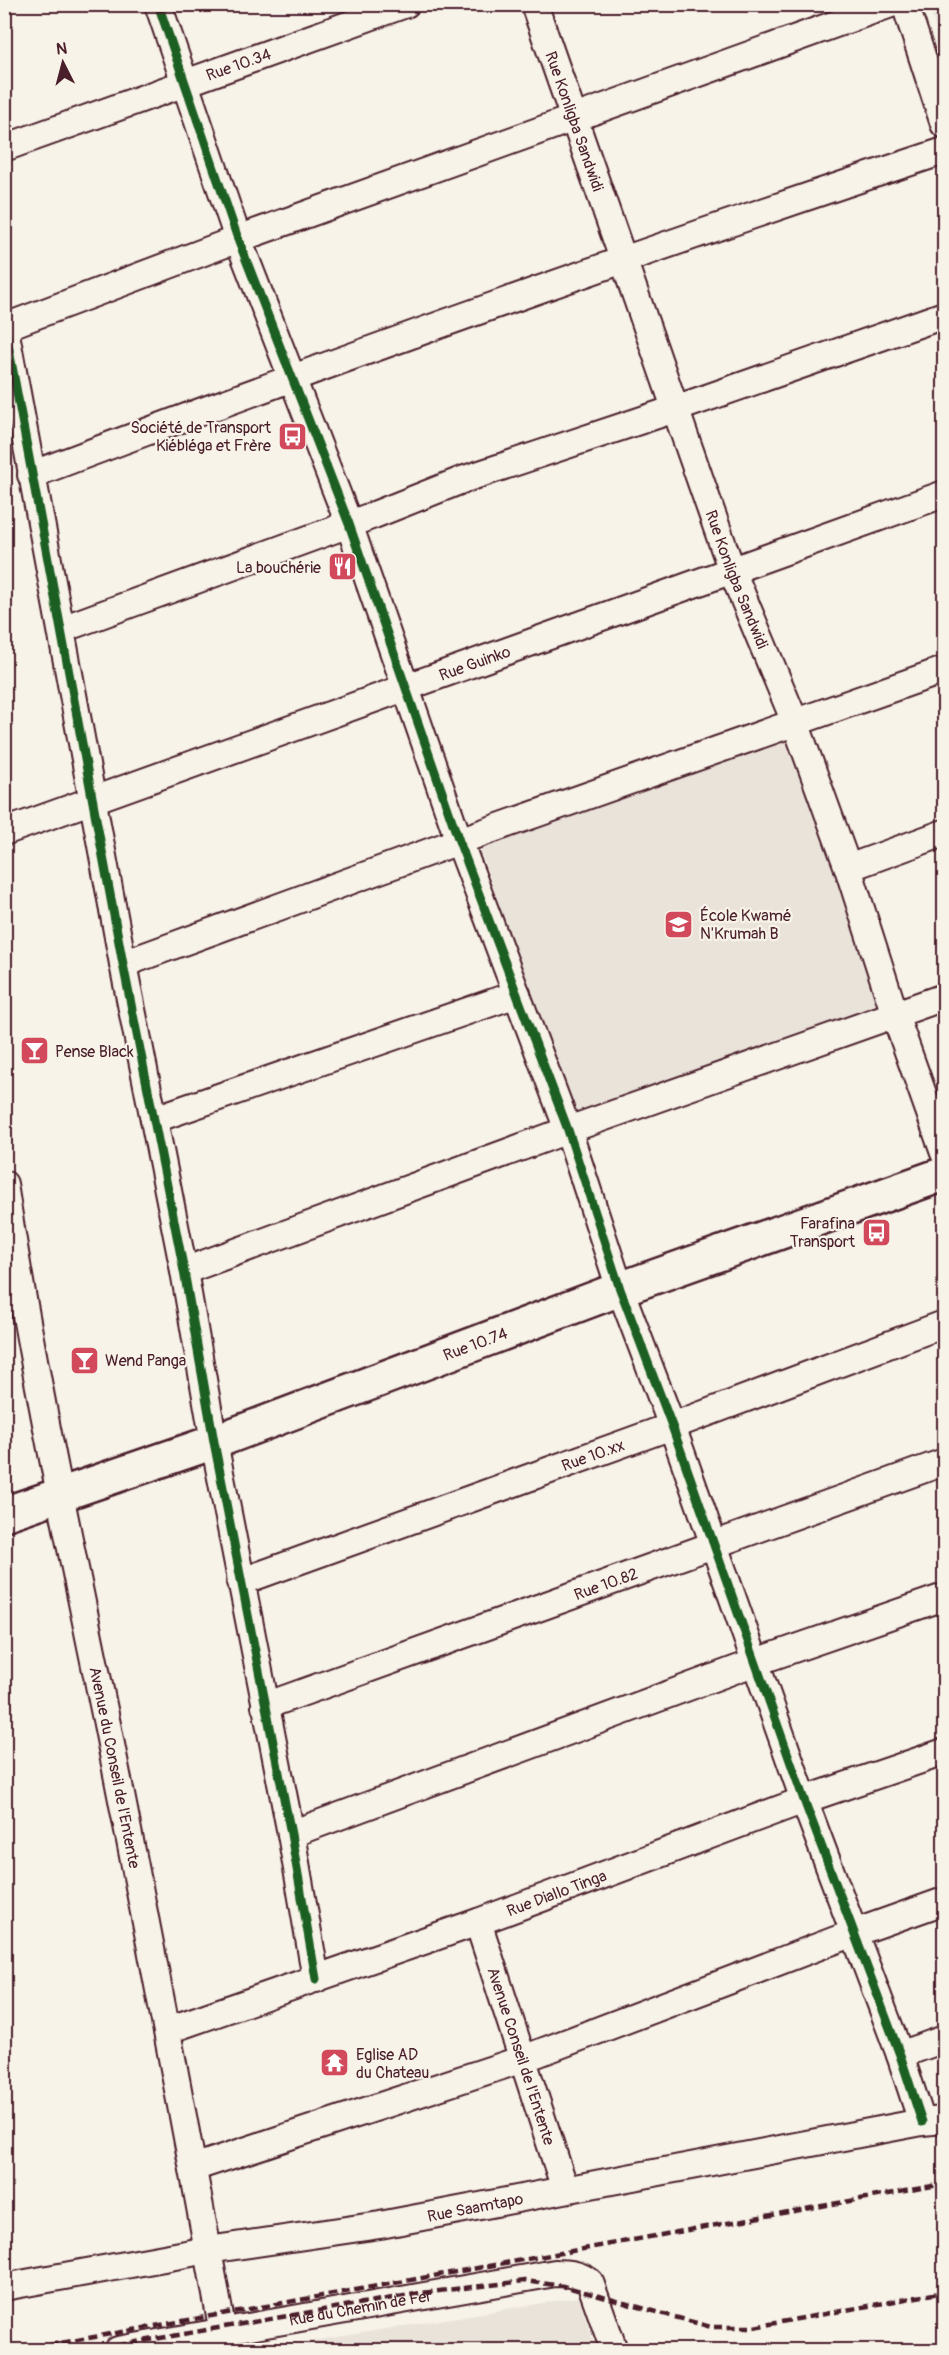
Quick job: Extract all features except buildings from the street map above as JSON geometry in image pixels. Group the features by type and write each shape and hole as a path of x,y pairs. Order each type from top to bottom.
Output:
{"main road":[{"name":"Rue 10.74","path":"4,1514 214,1442 620,1289 945,1174"}],"street":[{"path":"158,4 238,239 349,524 459,840 568,1130 620,1289 672,1426 804,1800 900,2055 933,2121"},
{"name":"Rue 10.34","path":"4,148 406,4"},
{"name":"Rue Konligba Sandwidi","path":"534,4 732,571 795,722 848,867 895,1015 945,1153"},
{"path":"316,1979 291,1834 240,1582 184,1271 123,964 5,325 891,4"},
{"path":"905,4 945,124"},
{"path":"32,475 293,376 810,195 945,151"},
{"path":"62,629 462,480 945,315"},
{"name":"Rue Guinko","path":"4,832 945,494"},
{"path":"123,964 459,840 945,670"},
{"path":"848,867 945,833"},
{"path":"155,1119 517,994"},
{"path":"184,1271 568,1130 945,997"},
{"name":"Avenue du Conseil de l'Entente","path":"4,1184 10,1254 168,2031 225,2341"},
{"name":"Rue 10.xx","path":"240,1582 672,1426 945,1324"},
{"name":"Rue 10.82","path":"265,1706 945,1462"},
{"path":"291,1834 756,1662 945,1598"},
{"name":"Rue Diallo Tinga","path":"168,2031 478,1922 804,1800 945,1752"},
{"path":"193,2168 523,2059 854,1933 945,1901"},
{"name":"Avenue Conseil de l'Entente","path":"478,1922 565,2189"},
{"path":"900,2055 945,2039"},
{"name":"Rue Saamtapo","path":"5,2283 380,2225 933,2121"},
{"name":"Rue du Chemin de Fer","path":"118,2350 225,2341 555,2273 569,2273 583,2277 590,2282 614,2350"}],"shaded area":[{"path":"928,5 944,5 944,51"},
{"name":"École Kwamé N'Krumah B","path":"785,735 881,1003 574,1116 478,844"},
{"path":"579,2297 596,2350 265,2350 265,2349"}],"railway":[{"path":"22,2350 944,2184"},
{"path":"91,2350 421,2293 525,2281 563,2286 711,2327 754,2327 944,2292"}],"cycle path":[{"path":"158,4 238,239 349,524 459,841 568,1130 620,1289 672,1426 804,1800 900,2055 922,2122"},
{"path":"4,323 123,964 291,1834 316,1979"}],"place":[{"name":"Société de Transport Kiébléga et Frère","path":"292,436"},
{"name":"La bouchérie","path":"342,567"},
{"name":"École Kwamé N'Krumah B","path":"679,924"},
{"name":"Pense Black","path":"34,1051"},
{"name":"Farafina Transport","path":"876,1232"},
{"name":"Wend Panga","path":"84,1360"},
{"name":"Eglise AD du Chateau","path":"335,2063"}]}
